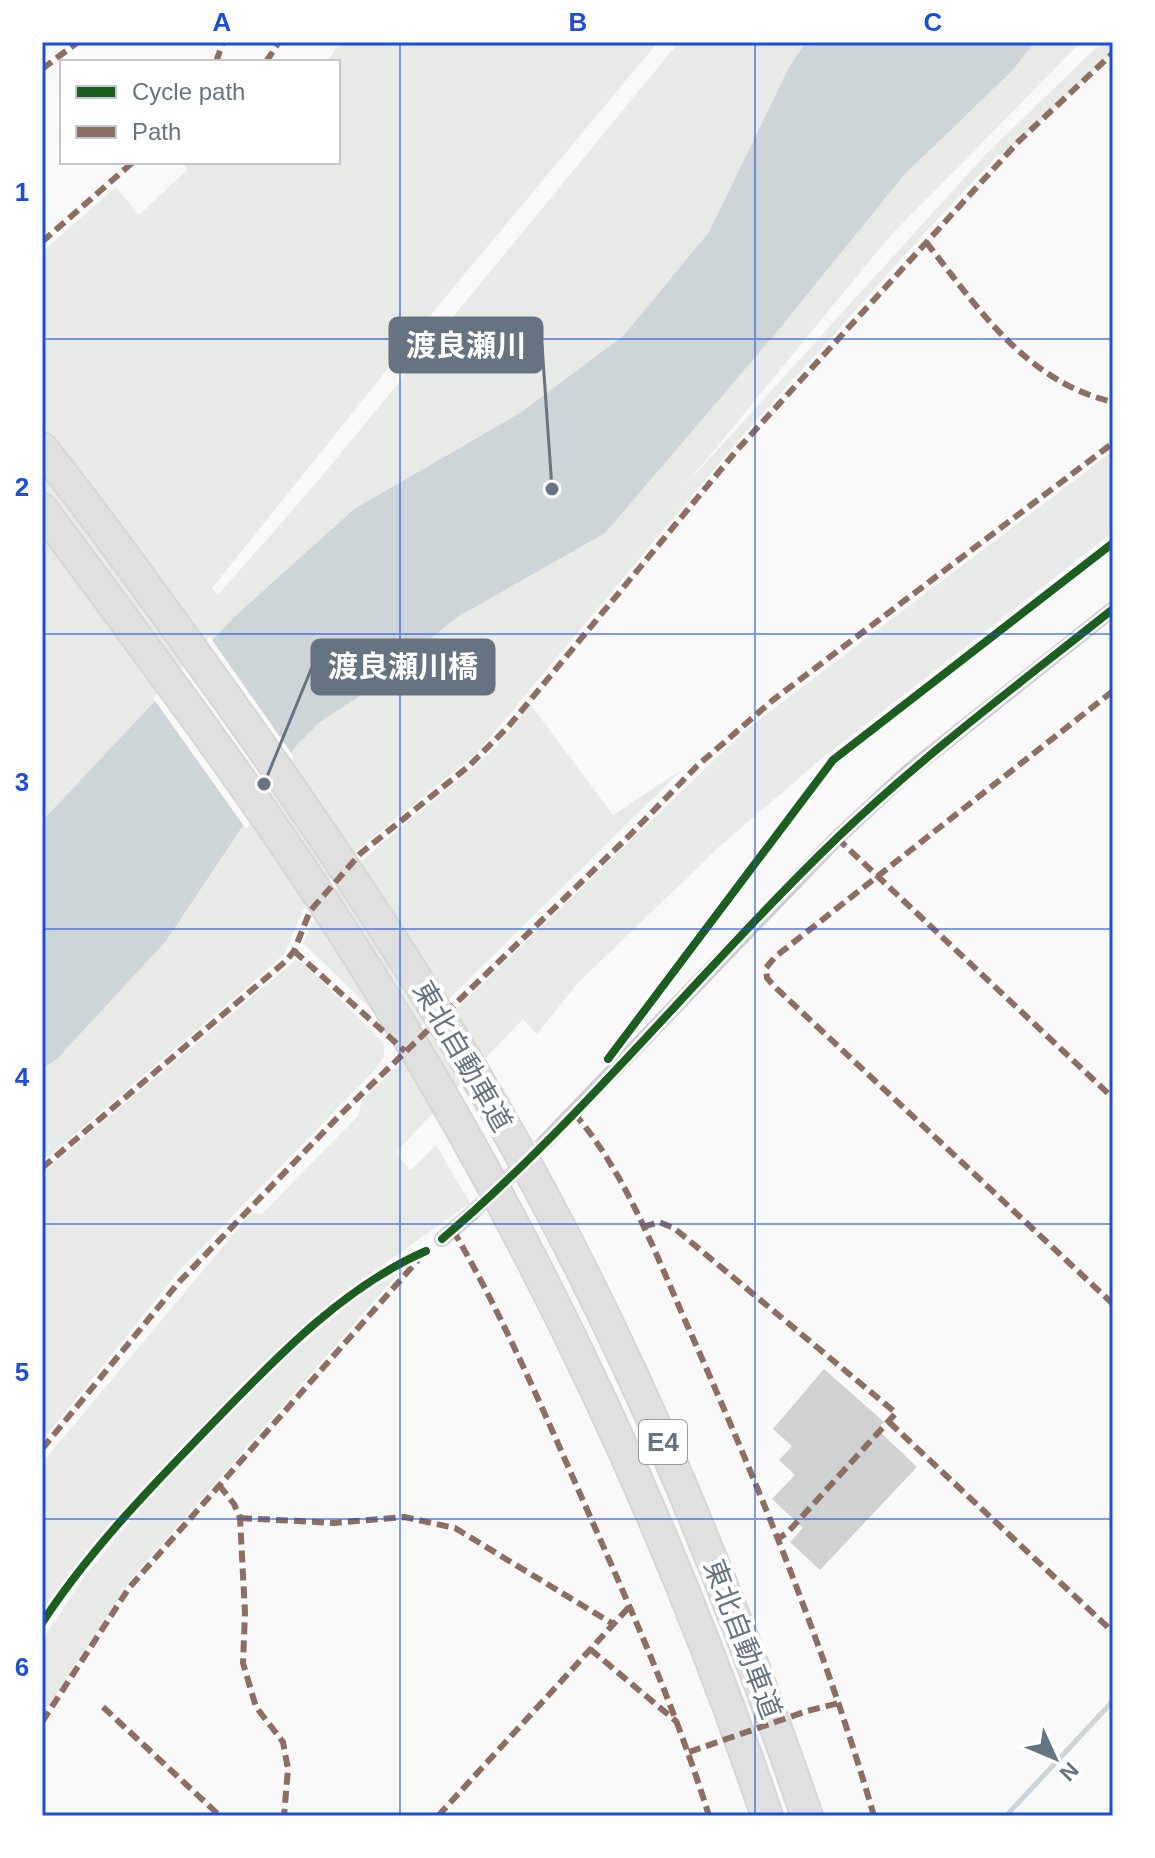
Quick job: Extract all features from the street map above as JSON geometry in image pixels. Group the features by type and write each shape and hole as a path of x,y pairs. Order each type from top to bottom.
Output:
{"highway":[{"name":"東北自動車道","path":"42,448 330,845 417,977 481,1086 590,1285 684,1489 759,1679 807,1816"},
{"name":"東北自動車道","path":"42,509 187,705 301,868 387,1001 517,1226 606,1406 695,1615 767,1816"}],"street":[{"path":"545,1142 837,838 908,772 1113,609"},
{"path":"442,1239 471,1214"}],"shaded area":[{"path":"340,42 658,42 443,300 212,588 218,595 318,481 679,42 806,42 789,67 709,232 624,335 520,413 354,509 234,617 42,821 42,252 116,187 139,215 187,170 184,164 340,164 340,60 329,60"},
{"path":"806,42 1035,42 1012,71 904,175 781,327 605,533 456,618 357,698 320,722 297,745 166,941 57,1059 42,1069 42,821 234,617 354,509 520,413 624,335 709,232 789,67"},
{"path":"1035,42 1081,42 890,236 683,488 987,153 1102,42 1113,42 1113,53 1018,142 995,158 921,237 737,442 477,753 356,851 303,910 285,953 42,1162 42,1069 57,1059 166,941 297,745 320,722 357,698 456,618 605,532 781,327 904,175 1012,71"},
{"path":"1113,451 1113,532 820,760 722,844 577,984 537,1034 523,1019 396,1152 410,1171 436,1145 470,1203 359,1282 233,1394 108,1526 42,1612 42,1463 251,1213 262,1214 358,1116 362,1100 743,732"},
{"path":"528,701 613,815 683,769 405,1042 303,943 330,897 348,877 387,839 494,748 513,726"},
{"path":"296,960 305,965 384,1043 384,1057 372,1073 179,1271 42,1441 42,1173"},
{"path":"397,1275 131,1579 42,1717 42,1640 85,1576 154,1492 298,1347 372,1286"}],"pier":[{"path":"210,637 294,757 246,829 153,698"}],"building":[{"path":"824,1369 884,1422 877,1429 917,1467 820,1570 790,1542 803,1528 772,1499 795,1475 779,1460 792,1446 773,1429"}],"waterway":[{"path":"1006,1816 1113,1701"}],"tunnel":[{"path":"471,1214 545,1142"}],"marked path":[{"path":"42,69 78,42"},
{"path":"217,60 223,42"},
{"path":"267,60 279,42"},
{"path":"42,1168 286,961 294,951 310,911 361,853 469,766 508,727 737,450 1018,142 1113,53"},
{"path":"42,242 131,164"},
{"path":"926,242 985,316 1029,360 1054,378 1082,392 1113,402"},
{"path":"42,1449 179,1282 340,1115 628,837 697,766 773,700 1113,443"},
{"path":"1113,691 775,957 766,968 767,978 775,987 1113,1304"},
{"path":"837,838 1113,1098"},
{"path":"294,951 405,1051"},
{"path":"574,1113 625,1188 740,1447 812,1629 874,1816"},
{"path":"643,1227 659,1222 674,1228 896,1413 788,1532 779,1538"},
{"path":"453,1230 523,1366 619,1582 667,1697 709,1816"},
{"path":"42,1722 129,1588 418,1260"},
{"path":"889,1422 1113,1632"},
{"path":"219,1485 234,1504 240,1518 245,1613 243,1663 256,1707 283,1742 288,1769 284,1816"},
{"path":"240,1518 334,1523 404,1517 455,1528 613,1624"},
{"path":"438,1816 630,1606"},
{"path":"590,1649 677,1722"},
{"path":"689,1752 839,1703"},
{"path":"103,1707 220,1816"}],"cycle path":[{"path":"608,1059 833,760 1113,543"},
{"path":"442,1239 545,1143 838,837 938,748 1113,609"},
{"path":"42,1623 79,1571 121,1521 258,1377 337,1306 365,1285 426,1251"}],"place":[{"name":"渡良瀬川","path":"552,489"},
{"name":"渡良瀬川橋","path":"264,784"}]}
